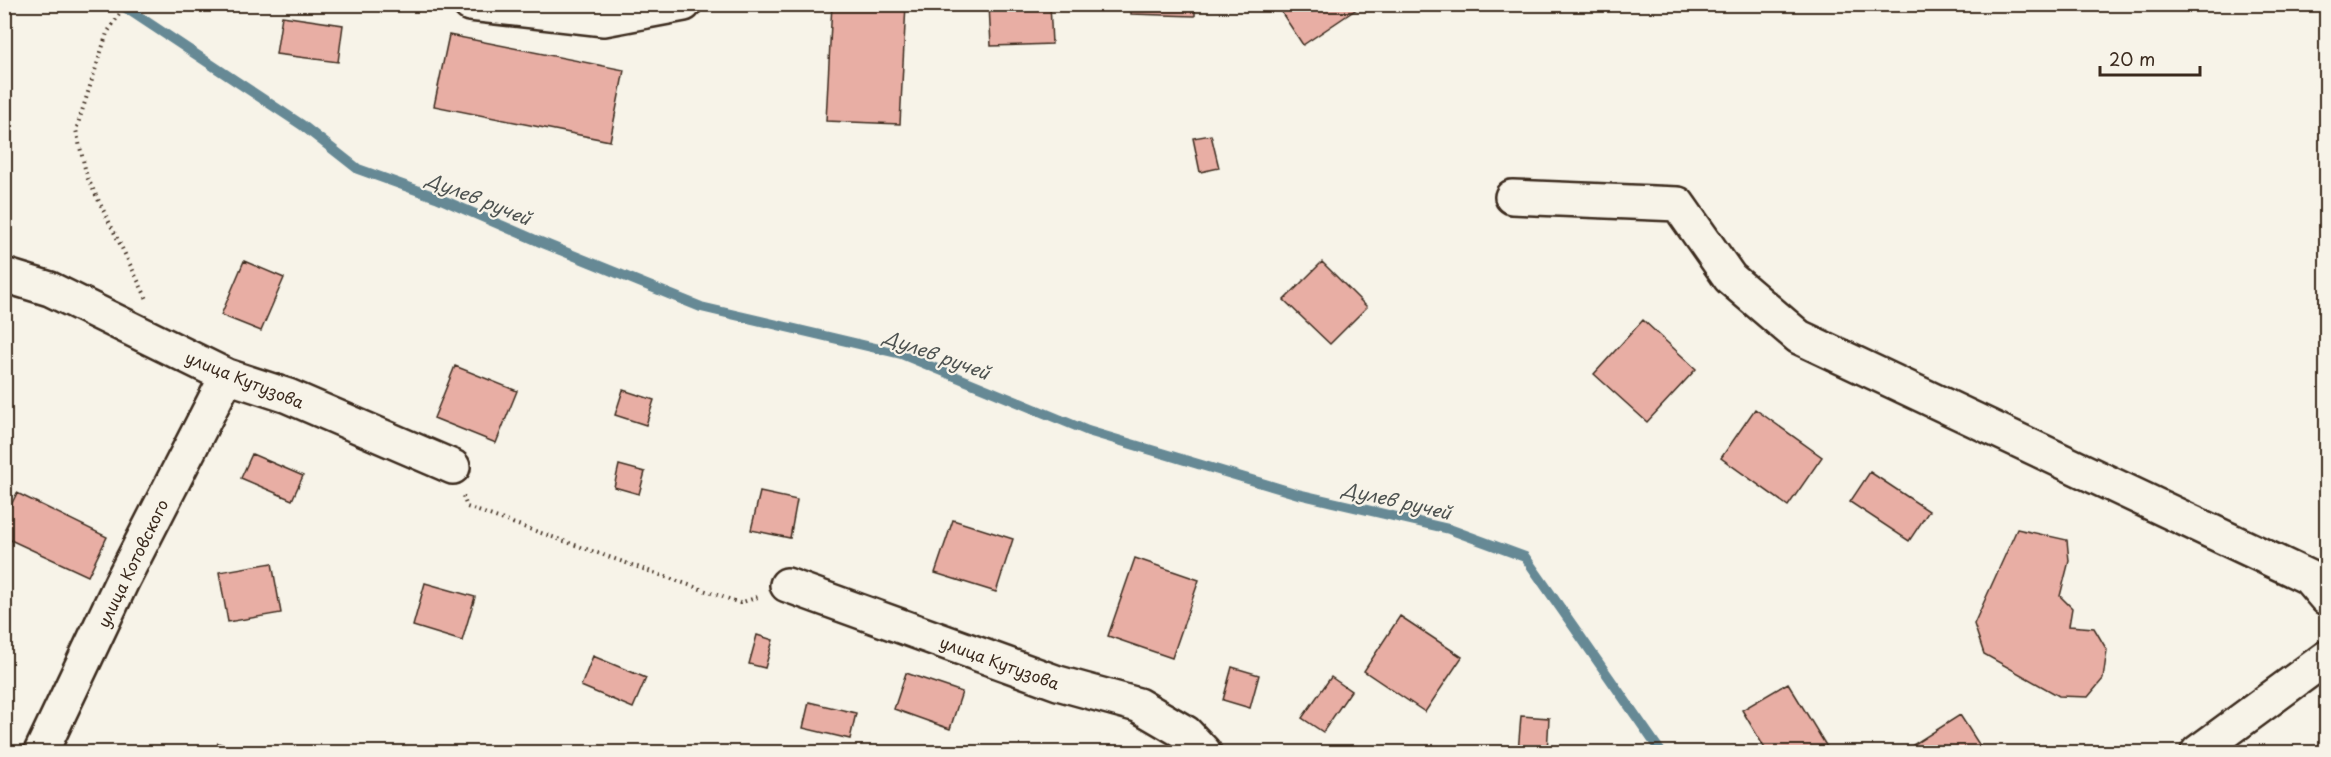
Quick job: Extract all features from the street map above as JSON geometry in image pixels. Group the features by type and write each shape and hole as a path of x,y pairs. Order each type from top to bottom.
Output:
{"street":[{"path":"470,4 604,19 684,4"},
{"path":"1512,197 1678,204 1730,278 1799,336 2308,577 2326,598"},
{"name":"улица Кутузова","path":"4,275 50,289 228,376 288,396 453,467"},
{"name":"улица Котовского","path":"41,753 122,581 228,376"},
{"name":"улица Кутузова","path":"787,585 1058,683 1138,705 1186,733 1204,753"},
{"path":"2198,753 2326,658"}],"path":[{"path":"126,4 107,33 76,130 87,177 171,348"},
{"path":"453,467 467,507 740,603 787,585"}],"building":[{"path":"832,4 906,4 900,124 826,121"},
{"path":"989,4 1050,4 1052,44 991,46"},
{"path":"1131,4 1195,4 1195,16 1131,14"},
{"path":"1276,4 1364,4 1303,45"},
{"path":"282,16 343,25 338,62 276,54"},
{"path":"449,35 624,70 610,141 434,106"},
{"path":"1211,135 1219,168 1200,172 1193,138"},
{"path":"244,261 284,278 261,331 221,315"},
{"path":"1322,262 1367,307 1330,344 1284,300"},
{"path":"1643,320 1696,369 1647,422 1594,374"},
{"path":"455,366 517,391 496,443 434,418"},
{"path":"623,390 654,400 646,425 615,415"},
{"path":"1755,409 1822,457 1788,506 1721,458"},
{"path":"252,454 303,476 292,500 241,478"},
{"path":"619,465 645,472 639,494 614,487"},
{"path":"1870,472 1929,511 1909,541 1850,502"},
{"path":"760,492 797,500 790,538 751,530"},
{"path":"17,493 107,537 88,576 4,537 4,519"},
{"path":"953,520 1013,539 996,592 935,573"},
{"path":"2017,529 2067,540 2069,561 2060,596 2072,608 2069,626 2094,628 2107,650 2103,679 2088,697 2059,696 1984,654 1974,624"},
{"path":"1135,558 1199,580 1172,658 1108,636"},
{"path":"272,563 281,613 228,622 219,572"},
{"path":"425,583 475,597 462,641 413,626"},
{"path":"1400,616 1462,657 1425,712 1364,671"},
{"path":"757,635 773,640 765,668 749,664"},
{"path":"593,656 646,678 633,708 581,686"},
{"path":"1232,667 1259,675 1250,708 1223,700"},
{"path":"906,673 962,692 950,729 894,709"},
{"path":"1331,677 1351,691 1323,732 1302,718"},
{"path":"1788,683 1830,752 1767,752 1742,710"},
{"path":"809,702 856,713 850,739 803,728"},
{"path":"1960,715 1984,752 1902,752"},
{"path":"1521,716 1549,718 1547,752 1518,752"},
{"path":"218,743 242,752 214,752"}],"waterway":[{"name":"Дулев ручей","path":"120,4 302,125 358,169 436,197 701,307 901,354 1088,431 1298,494 1449,529 1525,557 1661,752"}]}
